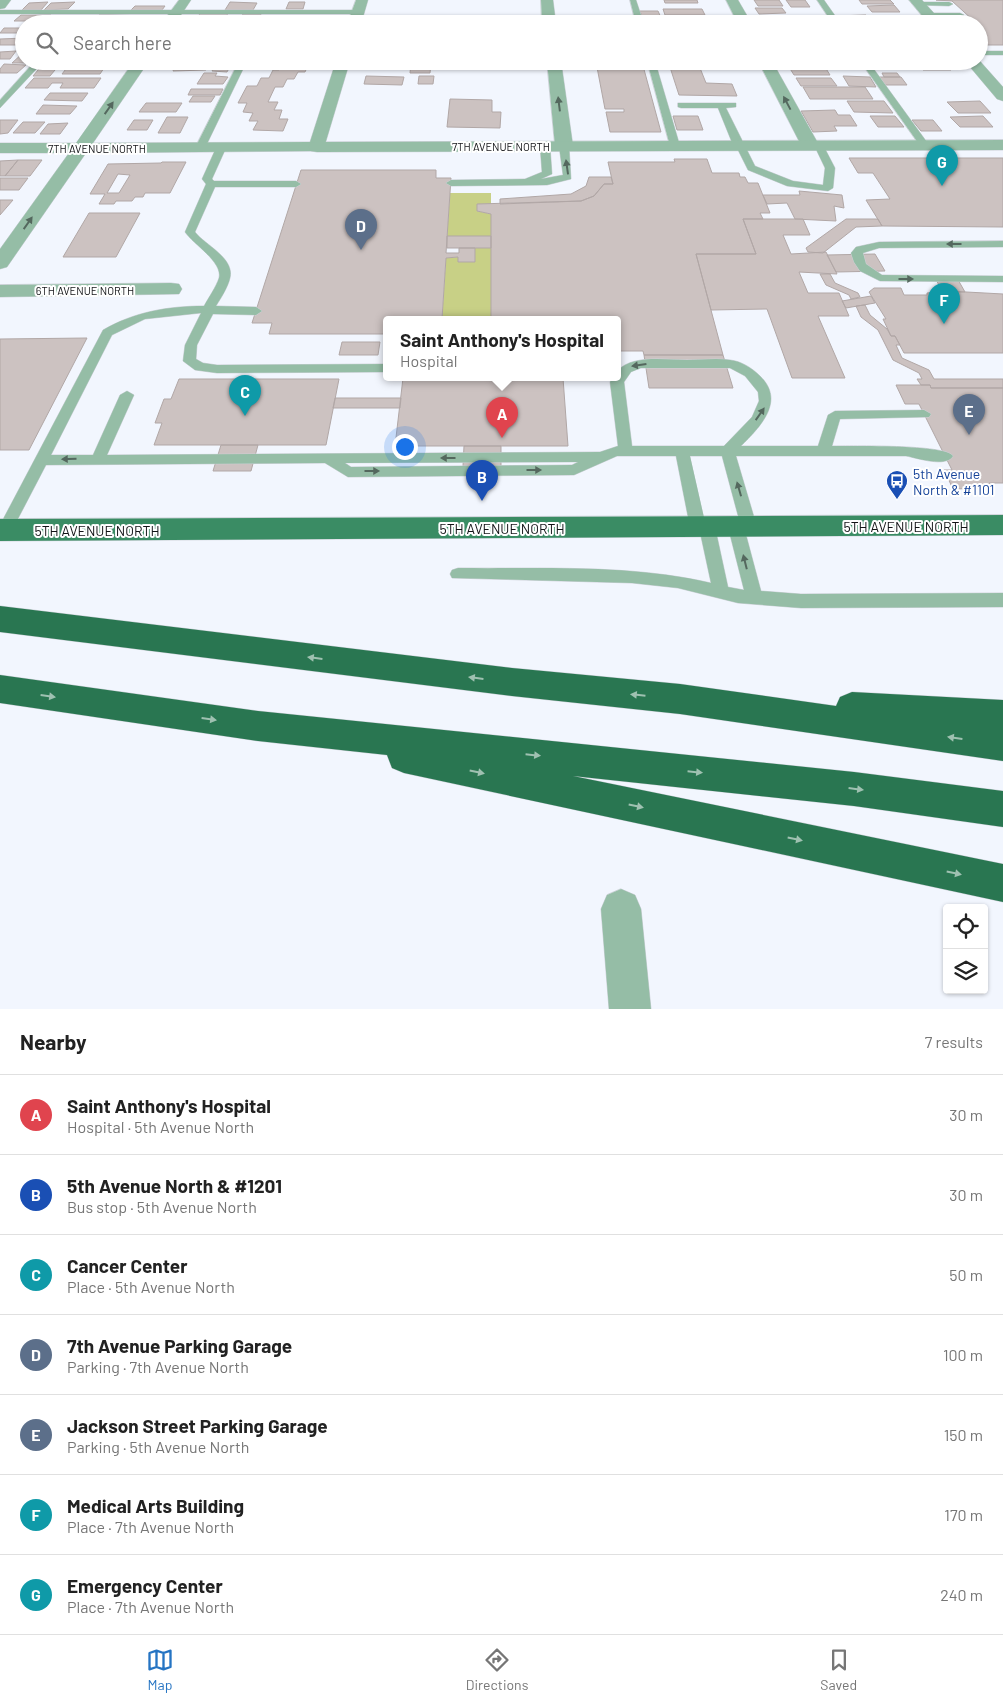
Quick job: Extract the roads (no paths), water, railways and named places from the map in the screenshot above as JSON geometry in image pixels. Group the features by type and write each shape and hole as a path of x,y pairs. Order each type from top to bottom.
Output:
{"highway":[{"path":"0,620 512,682 680,699 1003,745"},
{"path":"0,689 258,726 854,789 1003,810"},
{"path":"680,699 1003,715"},
{"path":"258,726 1003,883"}],"main road":[{"name":"5TH AVENUE NORTH","path":"2,530 1003,525"}],"street":[{"path":"0,5 5,0"},
{"path":"174,15 185,0"},
{"path":"547,0 549,15"},
{"path":"732,0 740,15"},
{"path":"916,2 928,15"},
{"path":"0,263 136,70"},
{"path":"317,147 340,70"},
{"path":"555,70 564,146"},
{"path":"770,70 815,145"},
{"path":"980,70 1003,96"},
{"path":"543,127 545,146"},
{"name":"7TH AVENUE NORTH","path":"0,148 1003,145"},
{"name":"6TH AVENUE NORTH","path":"0,291 171,290"},
{"path":"621,909 630,1009"}],"lane":[{"path":"633,0 637,15"},
{"path":"820,0 831,15"},
{"path":"916,2 949,4"},
{"path":"0,12 82,15 176,12 358,12"},
{"path":"988,53 1003,53"},
{"path":"0,105 32,70"},
{"path":"200,148 239,70"},
{"path":"654,70 675,146"},
{"path":"870,70 924,145"},
{"path":"681,105 733,105"},
{"path":"721,105 750,168 791,184 828,188 830,168 815,145"},
{"path":"522,183 546,174 545,146"},
{"path":"451,183 547,182 568,177 564,146"},
{"path":"212,184 207,178 221,148"},
{"path":"212,184 296,184"},
{"path":"212,184 190,232 194,239 215,256 226,270 225,277 189,353 189,361 200,367 217,369 383,368"},
{"path":"1003,244 879,245 860,249 857,253 862,267 868,273 880,278 1003,279"},
{"path":"2,530 107,333 119,325 153,313 256,312"},
{"path":"621,373 628,367 641,364 730,364 740,367 753,376 764,388 767,400 764,412 728,451"},
{"path":"617,381 626,451"},
{"path":"98,459 127,395"},
{"path":"823,451 835,415 924,414"},
{"path":"41,460 327,458 348,472 358,472 574,470 615,451 906,451 931,456 946,456"},
{"path":"682,451 702,527 722,592"},
{"path":"728,451 754,597"},
{"path":"458,574 632,577 678,582 754,597 802,601 1003,600"}],"place":[{"name":"Emergency Center","path":"942,186"},
{"name":"7th Avenue Parking Garage","path":"361,250"},
{"name":"Medical Arts Building","path":"944,324"},
{"name":"Cancer Center","path":"245,416"},
{"name":"Jackson Street Parking Garage","path":"969,435"},
{"name":"Saint Anthony's Hospital","path":"502,438"},
{"name":"5th Avenue North & #1101","path":"897,500"},
{"name":"5th Avenue North & #1201","path":"482,501"}]}
